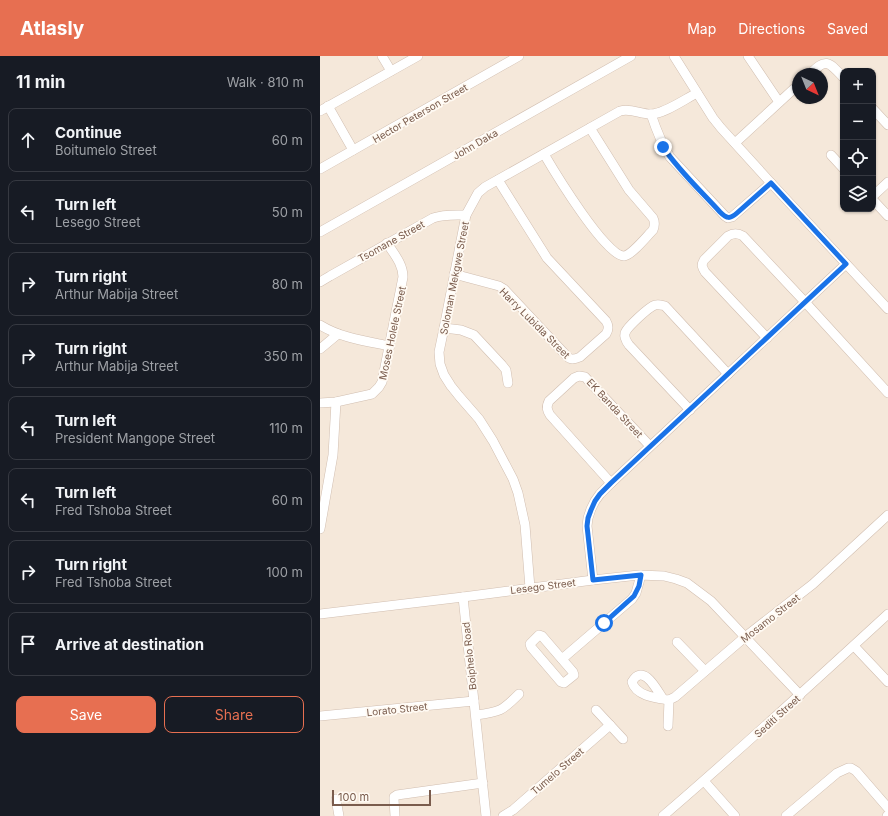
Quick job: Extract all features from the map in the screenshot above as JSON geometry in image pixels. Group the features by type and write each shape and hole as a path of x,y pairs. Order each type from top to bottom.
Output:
{"street":[{"path":"382,56 391,71"},
{"path":"320,111 418,56"},
{"name":"Hector Peterson Street","path":"320,169 508,59 520,56"},
{"name":"John Daka","path":"320,232 631,56"},
{"path":"674,56 714,118 735,143 888,309"},
{"path":"748,56 779,102"},
{"path":"817,68 821,64 828,63 840,74"},
{"path":"735,143 792,90"},
{"name":"Soloman Mekgwe Street","path":"530,588 524,525 518,493 513,479 493,441 479,420 458,396 444,375 440,364 439,352 466,215 478,193 485,187 620,111 630,110 651,114 660,113 697,93"},
{"path":"328,106 353,150"},
{"path":"876,111 888,124"},
{"path":"651,114 663,147 670,157 728,218 732,217 771,183"},
{"path":"544,154 568,193 592,227 614,252 622,256 626,256 653,230 655,222 629,190 590,128"},
{"path":"830,155 840,165"},
{"name":"Harry Lubidla Street","path":"454,274 499,286 504,289 571,359 575,360 580,357 606,334 608,330 609,325 603,317 547,258 498,180"},
{"path":"876,193 888,182"},
{"path":"876,203 888,216"},
{"name":"Tsomane Street","path":"320,282 433,218 440,215 449,214 466,215"},
{"path":"767,338 702,267 704,260 728,236 732,234 737,233 743,236 888,393"},
{"name":"Moses Holele Street","path":"320,403 336,402 372,394 382,382 403,277 400,263 387,243"},
{"path":"593,580 587,526 591,510 600,494 846,264"},
{"path":"690,410 626,341 625,333 627,329 637,319 651,307 661,304 665,306 728,374"},
{"path":"320,325 338,334 390,346"},
{"path":"444,328 460,330 474,335 506,370 508,383"},
{"path":"320,349 338,334"},
{"name":"EK Banda Street","path":"611,483 550,416 547,408 549,401 574,378 578,376 585,376 650,446"},
{"path":"320,529 334,450 336,402"},
{"name":"Mosamo Street","path":"668,726 666,699 675,697 745,637 813,584 888,515"},
{"path":"562,659 632,599 636,593 641,575"},
{"name":"Lesego Street","path":"320,614 593,580 641,575 664,576 687,583 711,601 800,695"},
{"name":"Boiphelo Road","path":"463,597 486,816"},
{"name":"Sediti Street","path":"663,816 800,695 888,614"},
{"path":"539,635 541,635 562,659 574,674 564,683 561,682 530,644 539,635"},
{"path":"677,642 705,671"},
{"path":"854,646 888,682"},
{"path":"476,715 500,711 519,694"},
{"name":"Lorato Street","path":"320,716 474,701"},
{"path":"596,710 623,739"},
{"name":"Tumelo Street","path":"503,816 513,810 610,725"},
{"path":"786,816 837,773 848,768 856,771 888,808"},
{"path":"704,781 735,816"},
{"path":"395,816 394,797 482,784"},
{"path":"336,799 339,816"}],"shaded area":[{"path":"320,56 888,56 888,816 320,816"}],"route":[{"path":"604,623 632,599 639,586 641,575 593,580 587,526 588,518 595,501 600,494 650,446 846,264 771,183 737,213 728,218 720,212 670,157 663,147"}]}
